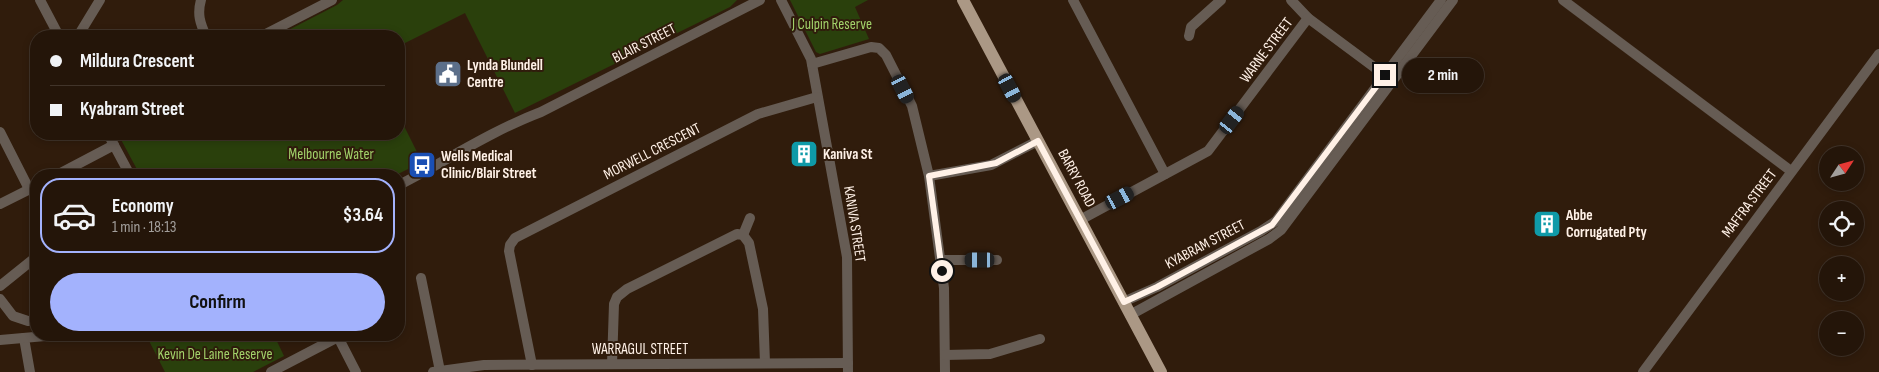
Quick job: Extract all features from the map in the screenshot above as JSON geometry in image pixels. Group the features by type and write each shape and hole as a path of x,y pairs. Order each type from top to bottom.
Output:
{"main road":[{"name":"BARRY ROAD","path":"963,0 1161,372"}],"street":[{"path":"40,0 56,30"},
{"path":"81,30 100,0"},
{"path":"201,0 199,20 203,30"},
{"path":"274,30 332,0"},
{"name":"BLAIR STREET","path":"405,182 426,171 453,161 520,126 541,112 747,3 760,0"},
{"name":"KANIVA STREET","path":"781,0 809,54 812,64 847,256 848,368"},
{"path":"1073,0 1165,174"},
{"path":"1190,36 1191,27 1221,0"},
{"path":"1291,0 1308,18 1389,78"},
{"name":"KYABRAM STREET","path":"1389,78 1440,0"},
{"name":"KYABRAM STREET","path":"1130,315 1178,287 1269,239 1281,230 1295,204 1389,78 1454,0"},
{"path":"1563,0 1792,171"},
{"name":"WARNE STREET","path":"1080,220 1208,151 1308,18"},
{"path":"880,48 886,39"},
{"path":"812,64 871,47 880,48 886,54 912,106 929,176 941,260 945,299 945,372"},
{"name":"MAFFRA STREET","path":"1643,372 1879,54"},
{"name":"MORWELL CRESCENT","path":"532,365 505,246 517,237 758,114 817,97"},
{"path":"0,132 30,182"},
{"path":"111,140 127,169"},
{"path":"929,176 996,163 1038,141"},
{"path":"68,169 114,145"},
{"path":"0,204 30,189"},
{"name":"KYABRAM STREET","path":"1124,302 1157,287 1267,228 1295,204"},
{"path":"743,235 750,218"},
{"path":"612,364 614,310 617,297 733,235 743,235"},
{"path":"743,235 749,243 763,310 764,363"},
{"path":"941,260 996,260"},
{"path":"0,286 30,262"},
{"path":"421,278 436,371"},
{"path":"607,292 617,297"},
{"path":"0,299 14,316 28,322"},
{"path":"27,338 30,372"},
{"path":"0,340 30,338"},
{"path":"945,355 990,354 1040,339"},
{"path":"271,372 329,341"},
{"path":"340,341 356,372"},
{"name":"WARRAGUL STREET","path":"436,371 484,365 612,364 710,368 764,363 848,368"}],"green space":[{"path":"343,0 737,0 730,7 515,113 465,13 405,43 405,30 289,30"},
{"name":"J Culpin Reserve","path":"790,0 868,0 855,7 869,39 820,54 816,52"},
{"name":"Melbourne Water","path":"405,128 422,162 405,170 137,169 121,140 405,140"},
{"name":"Kevin De Laine Reserve","path":"149,341 277,341 284,356 253,372 165,372"}],"place":[{"name":"Lynda Blundell Centre","path":"448,74"},
{"name":"Kaniva St","path":"804,154"},
{"name":"Wells Medical Clinic/Blair Street","path":"422,165"},
{"name":"Abbe Corrugated Pty","path":"1547,224"}],"route":[{"path":"942,271 929,176 991,165 1038,141 1124,302 1157,287 1272,225 1385,75"}]}
